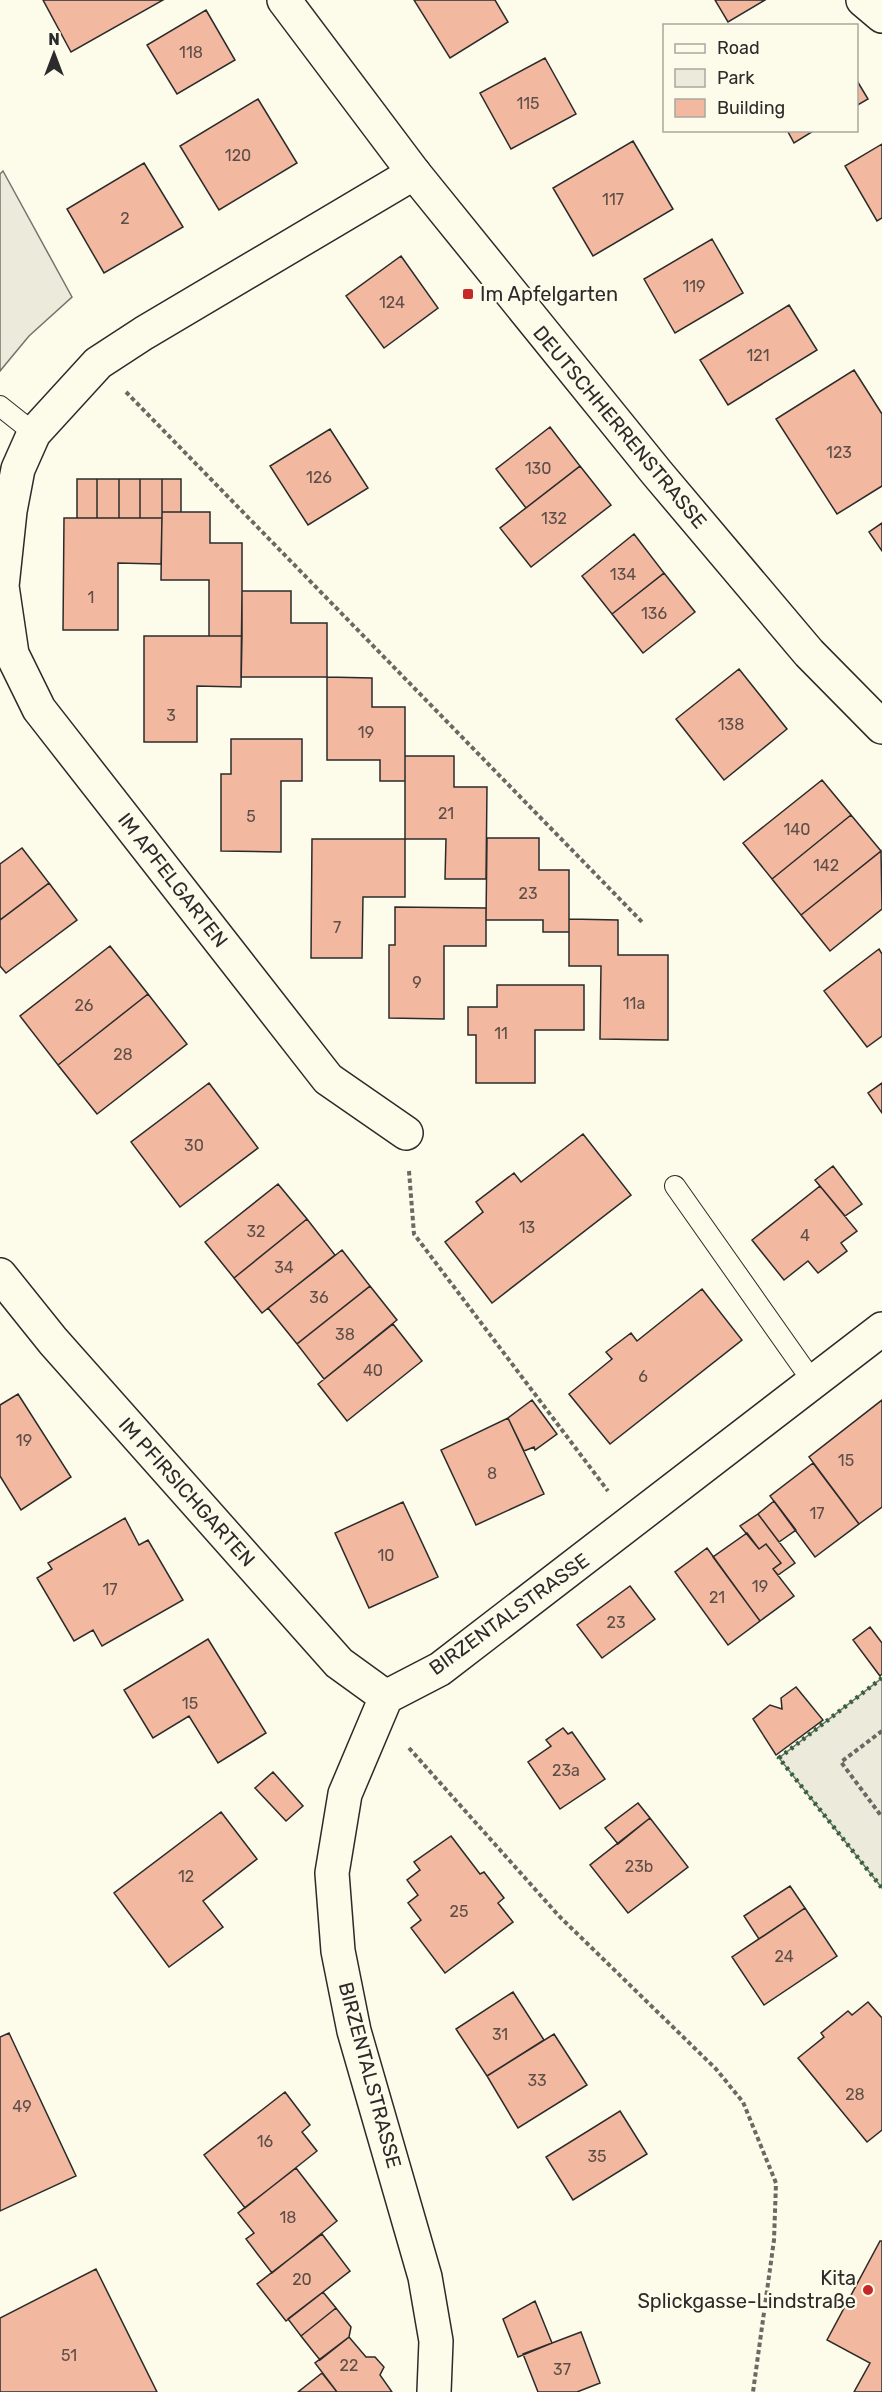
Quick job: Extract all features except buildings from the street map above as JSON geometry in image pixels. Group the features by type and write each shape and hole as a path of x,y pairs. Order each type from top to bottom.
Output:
{"street":[{"name":"DEUTSCHHERRENSTRASSE","path":"284,0 414,172 657,473 809,653 882,727"},
{"path":"863,0 882,16"},
{"name":"IM APFELGARTEN","path":"406,1133 328,1079 39,710 12,654 1,586 10,511 18,469 34,433 98,363 144,333 414,172"},
{"name":"IM PFIRSICHGARTEN","path":"0,1275 53,1341 339,1663 382,1707"},
{"name":"BIRZENTALSTRASSE","path":"434,2392 436,2341 425,2277 354,2031 338,1952 332,1873 345,1794 382,1707 440,1669 882,1329"}],"lane":[{"path":"0,406 34,433"},
{"path":"675,1186 813,1382"}],"path":[{"path":"98,363 644,924"},
{"path":"406,1133 414,1234 633,1522"},
{"path":"382,1707 417,1756 559,1916 716,2069 743,2102 776,2183 774,2240 753,2392"},
{"path":"882,1731 841,1761 882,1816"}],"green space":[{"path":"3,171 72,297 29,336 0,371 0,174"},
{"path":"882,1678 882,1888 779,1758"}],"hedge":[{"path":"882,1678 779,1758 882,1888"}],"place":[{"name":"Im Apfelgarten","path":"468,294"},
{"name":"Kita Splickgasse-Lindstraße","path":"868,2290"}]}
